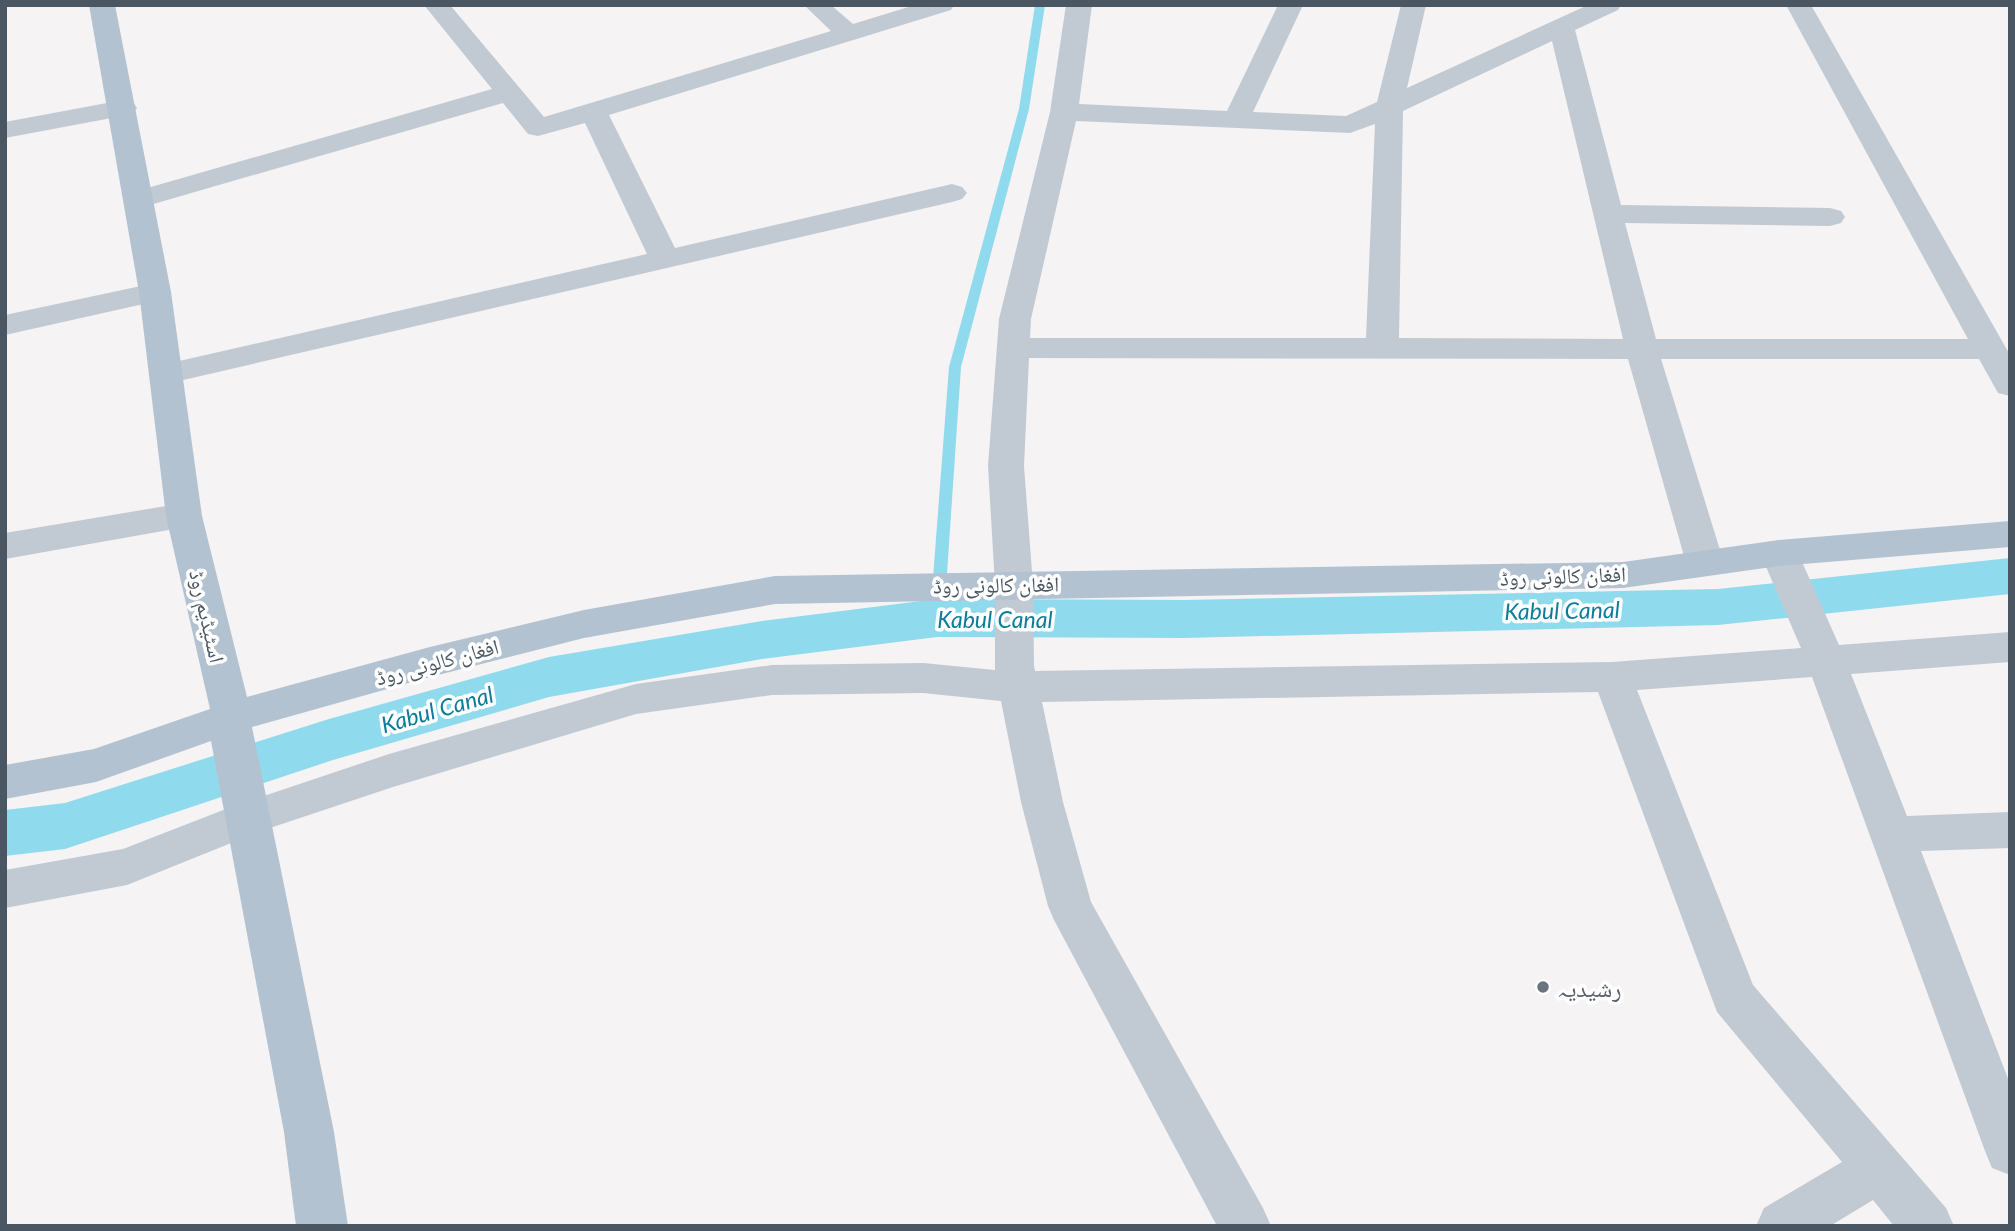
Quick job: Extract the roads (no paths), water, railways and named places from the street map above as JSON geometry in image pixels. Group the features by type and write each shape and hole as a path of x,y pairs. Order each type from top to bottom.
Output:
{"main road":[{"name":"اسٹیڈیم روڈ","path":"108,7 155,292 184,516 232,726 246,819 309,1132 322,1226"},
{"name":"افغان کالونی روڈ","path":"5,782 96,765 232,726 430,662 584,624 775,590 915,585 1009,592 1623,575 1704,563 1782,558 2010,534"}],"street":[{"path":"436,5 538,128 942,5"},
{"path":"816,5 849,34"},
{"path":"1079,5 1064,112 1015,319 1012,348 1006,466 1009,592 1016,676 1042,802 1070,906 1245,1226"},
{"path":"1236,120 1291,5"},
{"path":"1382,349 1389,107 1414,5"},
{"path":"1798,5 2010,385"},
{"path":"1064,112 1350,125 1599,8"},
{"path":"1561,27 1642,349 1704,563"},
{"path":"140,199 509,93"},
{"path":"5,130 123,108"},
{"path":"593,111 664,259"},
{"path":"166,374 952,192"},
{"path":"1608,215 1830,216"},
{"path":"5,325 155,292"},
{"path":"1012,348 1990,349"},
{"path":"5,546 184,516"},
{"path":"1782,558 1823,653 1894,834 2010,1150"},
{"path":"5,889 127,867 246,819 389,771 636,699 772,680 1016,676 1612,677 1823,653 2010,647"},
{"path":"1612,677 1734,998 1927,1226"},
{"path":"1894,834 2010,830"},
{"path":"1782,1226 1877,1169"}],"waterway":[{"path":"937,618 955,367 1024,109 1040,5"},
{"name":"Kabul Canal","path":"5,833 65,826 329,740 549,677 762,640 937,618 1184,619 1718,607 2010,576"}],"place":[{"name":"رشیدیہ","path":"1543,987"}]}
